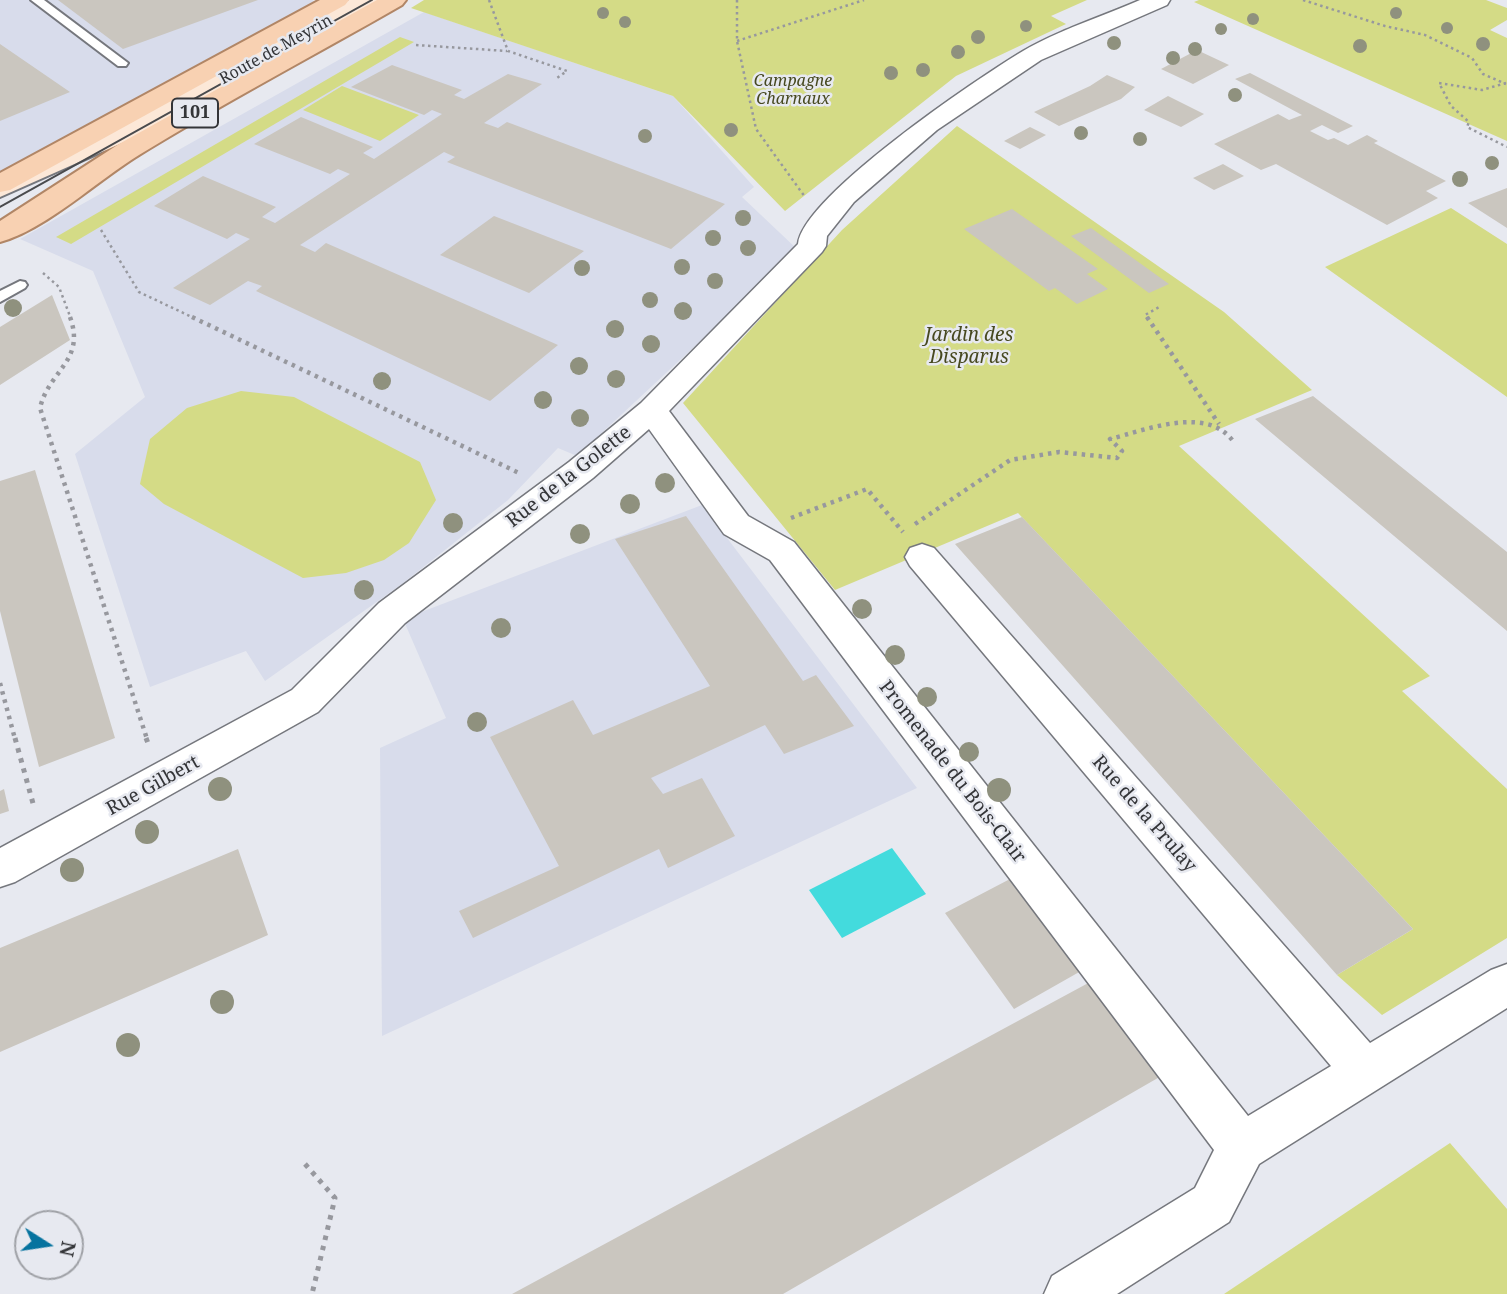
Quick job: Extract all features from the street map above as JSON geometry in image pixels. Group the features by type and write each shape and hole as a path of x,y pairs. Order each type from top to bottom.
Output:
{"main road":[{"name":"101","path":"0,187 337,0"},
{"name":"101","path":"0,233 37,212 128,150 394,0"}],"street":[{"name":"Route de Meyrin","path":"149,121 366,0"},
{"name":"Rue de la Golette","path":"305,701 392,613 555,490 652,410 812,246 813,235 845,196 928,125 1033,55 1159,0"},
{"path":"0,187 149,121"},
{"path":"0,218 149,121"},
{"name":"Promenade du Bois-Clair","path":"652,410 736,525 782,551 1242,1147"},
{"name":"Rue de la Prulay","path":"912,544 1365,1071"},
{"name":"Rue Gilbert","path":"0,869 305,701"},
{"path":"1070,1294 1212,1205 1242,1147 1507,984"}],"lane":[{"path":"37,0 122,63"},
{"path":"0,297 20,285"}],"path":[{"path":"489,0 508,51"},
{"path":"737,0 737,41 756,129 807,200"},
{"path":"737,41 864,0"},
{"path":"1303,0 1385,26 1425,35 1472,58 1483,74 1506,83"},
{"path":"416,45 508,51 566,71 557,78"},
{"path":"1506,83 1494,90 1478,91 1439,83 1451,106 1469,122 1467,127 1507,147"},
{"path":"101,230 139,292 555,490"},
{"path":"39,271 59,285 75,332 76,344 48,382 41,397 40,408 151,753"},
{"path":"1161,306 1146,315 1233,441"},
{"path":"751,534 867,489 912,544 1010,460 1059,452 1117,458 1122,451 1110,439 1196,421 1219,424"},
{"path":"0,684 36,814"},
{"path":"305,1164 335,1199 312,1294"}],"shaded area":[{"path":"0,0 312,0 317,3 0,175"},
{"path":"424,12 673,96 754,187 742,197 798,250 577,456 558,448 508,500 402,584 265,681 246,651 150,687 75,454 145,397 93,271 20,239"},
{"path":"702,505 917,788 382,1036 380,748 446,718 403,619"}],"green space":[{"name":"Campagne Charnaux","path":"424,0 1087,0 1051,16 1066,24 956,76 785,211 673,96 411,8"},
{"path":"1486,0 1507,8 1507,20 1490,30 1507,38 1507,141 1194,2"},
{"path":"400,37 414,42 71,244 56,237"},
{"path":"342,86 419,115 380,141 303,110"},
{"name":"Jardin des Disparus","path":"957,126 1224,312 1312,390 1179,446 1430,676 1402,691 1507,789 1507,938 1382,1015 1337,975 1413,929 1018,513 835,590 683,403 842,230"},
{"path":"1451,208 1507,244 1507,397 1325,267"},
{"path":"241,391 294,397 420,462 436,500 409,543 384,560 346,573 303,578 164,504 140,484 150,439 187,408"},
{"path":"1450,1143 1507,1209 1507,1294 1224,1294"}],"water":[{"path":"892,848 926,894 842,938 809,890"}],"building":[{"path":"58,0 258,0 123,49"},
{"path":"0,44 70,92 0,121"},
{"path":"1197,50 1229,65 1193,84 1161,69"},
{"path":"392,65 462,90 454,95 464,99 508,74 542,84 484,123 498,128 507,122 725,204 671,249 447,162 455,157 444,152 300,245 315,252 326,243 558,345 490,401 256,291 262,286 248,281 210,305 173,288 250,239 236,233 227,239 154,206 203,176 276,207 262,217 275,223 350,174 338,169 330,174 254,144 301,117 373,147 363,153 374,159 442,114 432,110 424,115 351,87"},
{"path":"1250,73 1353,126 1338,133 1322,125 1310,131 1328,140 1334,138 1348,145 1367,135 1378,141 1374,143 1446,181 1426,191 1438,198 1387,225 1276,164 1261,170 1214,144 1278,114 1289,120 1302,115 1235,79"},
{"path":"1107,75 1135,87 1121,99 1059,126 1034,112 1090,86"},
{"path":"1168,96 1204,114 1181,127 1144,110"},
{"path":"1030,127 1046,135 1020,149 1004,141"},
{"path":"1223,164 1244,176 1214,190 1193,178"},
{"path":"1507,188 1507,228 1468,203"},
{"path":"1012,209 1098,269 1087,274 1108,289 1077,304 1055,288 1049,291 964,229"},
{"path":"494,216 584,251 529,293 440,255"},
{"path":"1091,228 1169,284 1149,293 1071,236"},
{"path":"52,295 70,340 0,385 0,327"},
{"path":"1313,396 1507,552 1507,631 1255,419"},
{"path":"35,470 115,738 39,767 0,611 0,481"},
{"path":"686,516 803,681 816,675 854,726 784,754 765,725 651,778 663,794 702,778 735,836 668,868 659,849 473,938 459,911 559,866 490,737 573,700 593,735 710,686 615,539"},
{"path":"1022,517 1413,929 1337,975 955,544"},
{"path":"4,789 9,811 0,814 0,791"},
{"path":"238,849 268,935 0,1052 0,948"},
{"path":"1010,879 1081,971 1014,1009 945,913"},
{"path":"1092,981 1163,1075 783,1294 512,1294"}],"tram line":[{"path":"0,207 372,0"}]}
